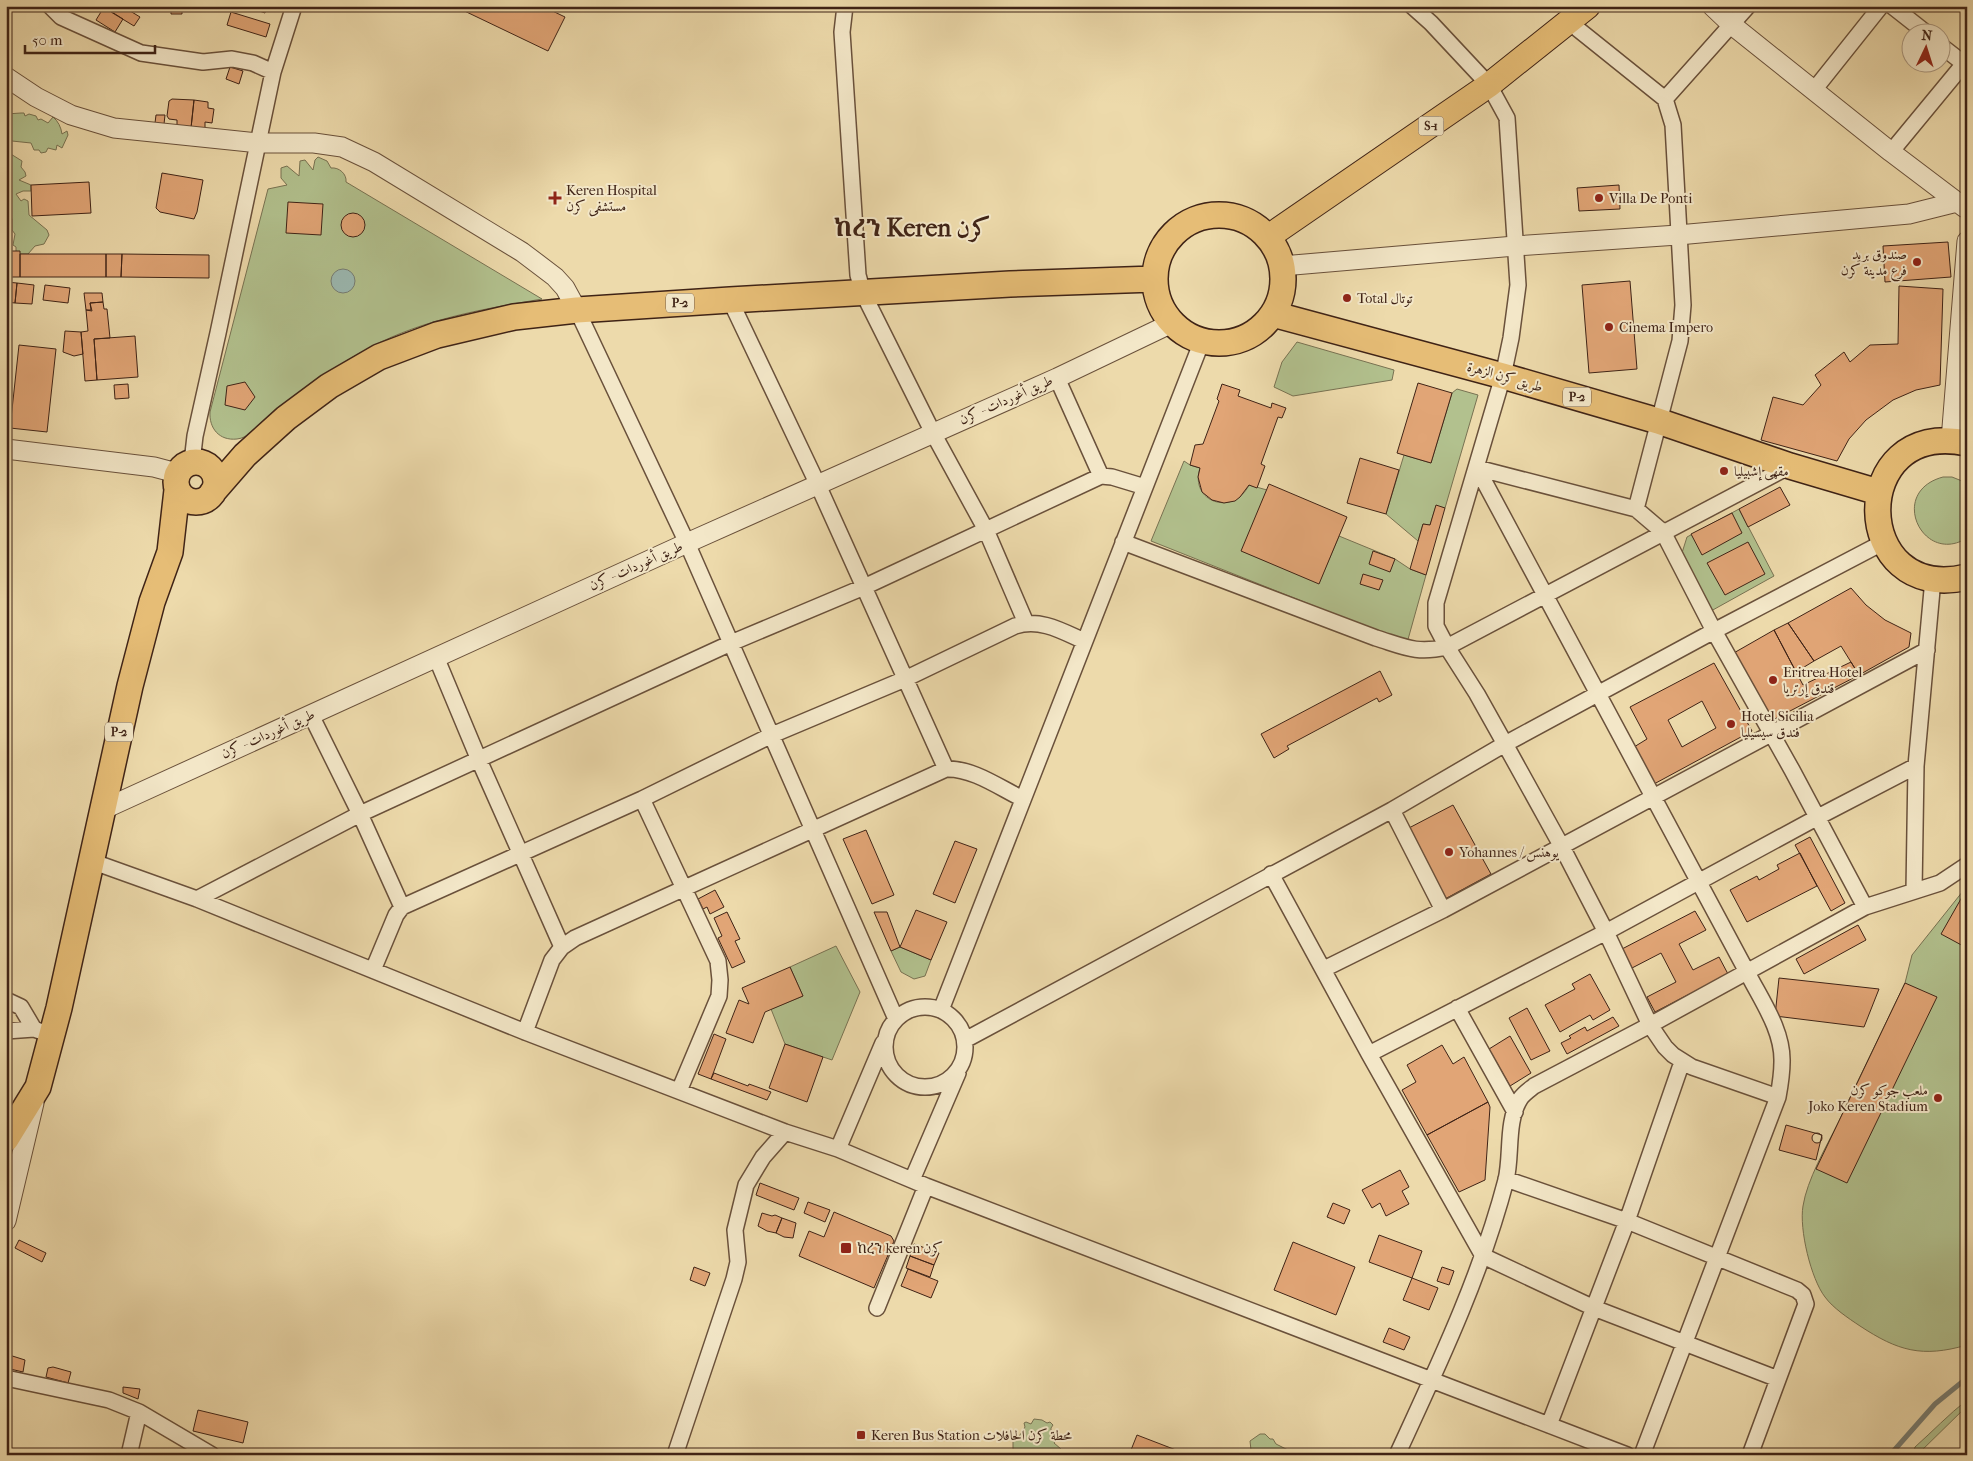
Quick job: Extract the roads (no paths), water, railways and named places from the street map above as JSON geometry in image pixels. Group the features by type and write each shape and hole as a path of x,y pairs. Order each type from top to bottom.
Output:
{"highway":[{"path":"1212,216 1228,216 1243,220 1257,227 1268,237 1277,251 1282,266 1284,282 1280,299 1273,314 1265,325 1242,339 1229,343 1202,341 1185,334 1172,323 1162,310 1156,295 1154,279 1162,249 1171,236 1183,226 1197,219 1212,216"},
{"name":"P-2","path":"170,552 210,495 245,455 286,418 329,386 379,357 437,335 514,317 577,310 1010,284 1154,279"},
{"name":"طريق كرن الزهرة","path":"1273,314 1504,376 1658,420 1790,466 1878,492"},
{"path":"1959,442 1927,442 1905,453 1888,470 1878,492 1876,509 1878,526 1884,542 1893,556 1904,566 1918,575 1933,579 1954,580 1967,577"},
{"path":"186,473 245,455"},
{"path":"209,467 216,482 210,495 203,501 191,502 185,499 186,473 209,467"},
{"name":"P-2","path":"6,1139 38,1087 43,1032 59,1008 130,686 152,602 170,552 186,473"}],"main road":[{"name":"S-1","path":"1268,237 1489,85 1588,6"}],"street":[{"path":"50,6 61,17 141,52 203,62 232,59 253,63 273,72"},
{"path":"6,449 154,467 186,473 218,333 273,72 294,6"},
{"path":"845,6 842,32 858,275 863,293 932,433 986,530 1026,623"},
{"path":"1412,6 1431,23 1489,85 1507,118 1518,285 1504,376 1436,603 1436,626 1562,847 1606,932 1650,1026 1665,1047 1682,1062 1706,1073 1778,1097"},
{"path":"1712,6 1732,25 1962,206"},
{"path":"1665,99 1748,6"},
{"path":"1814,90 1881,6"},
{"path":"1892,6 1912,22"},
{"path":"1569,22 1665,99 1673,125 1683,305 1680,341 1636,509"},
{"path":"1892,152 1966,63 1950,52"},
{"path":"6,77 36,97 72,115 114,128 258,142 314,143 342,148 374,162 522,252 560,282 577,310 687,543 896,1019"},
{"path":"1282,266 1515,246 1678,236 1909,214 1962,206"},
{"path":"1959,442 1967,241"},
{"path":"730,300 818,485 946,770"},
{"name":"طريق أغوردات - كرن","path":"102,810 687,543 1056,378 1172,323"},
{"path":"941,1010 1202,341"},
{"path":"1056,378 1100,476"},
{"path":"1123,542 1410,649 1428,651 1447,647 1790,466"},
{"path":"1477,468 1636,509 1663,532 1714,631 1818,817 1865,907"},
{"path":"1477,468 1747,972 1780,1041 1782,1061 1778,1097 1642,1455"},
{"path":"198,899 360,814 731,643 864,587 1100,476 1112,477 1145,487"},
{"path":"965,1040 1392,810 1505,744 1884,542"},
{"path":"1914,891 1916,766 1933,579"},
{"path":"373,970 396,915 402,908 642,799 772,735 905,679 1015,626 1026,623 1054,627 1084,642"},
{"path":"1324,969 1443,910 1927,650"},
{"path":"436,657 479,760 562,947"},
{"path":"311,715 360,814 402,908"},
{"path":"1369,1054 1606,932 1916,766"},
{"path":"525,1032 552,960 562,947 575,938 946,770 956,769 969,772 1023,799"},
{"path":"642,799 718,961 719,996 679,1091"},
{"path":"1392,810 1443,910"},
{"path":"91,861 198,899 525,1032 785,1132 838,1149 919,1183 1627,1455"},
{"path":"1397,1455 1432,1379 1483,1256 1506,1179 1515,1112 1520,1098 1534,1086 1650,1026 1865,907 1940,883 1967,865"},
{"path":"1271,874 1369,1054 1483,1256 1594,1308 1778,1379"},
{"path":"6,1000 21,1007 43,1032"},
{"path":"838,1149 890,1028 896,1019 917,1007 941,1010 952,1017 965,1040 965,1053 877,1308"},
{"path":"1457,1008 1515,1112"},
{"path":"6,1031 43,1032"},
{"path":"886,1037 885,1050 888,1063 895,1074 905,1082 917,1086 930,1087 943,1083 953,1076 961,1065"},
{"path":"1549,1425 1627,1221 1682,1062"},
{"path":"6,1221 38,1087"},
{"path":"675,1455 734,1279 738,1262 735,1230 746,1184 763,1157 785,1132"},
{"path":"1506,1179 1627,1221 1797,1290 1803,1296 1806,1304 1750,1455"},
{"path":"6,1378 109,1400 139,1412 212,1455"},
{"path":"129,1455 139,1412"}],"water":[{"path":"343,269 351,273 355,281 351,289 343,293 335,289 331,281 335,273"}],"waterway":[{"path":"1890,1455 1935,1404 1967,1378"}],"place":[{"name":"Keren Hospital مستشفى كرن","path":"555,198"},
{"name":"Villa De Ponti","path":"1599,198"},
{"name":"صندوق بريد فرع مدينة كرن","path":"1917,262"},
{"name":"Total توتال","path":"1347,298"},
{"name":"Cinema Impero","path":"1609,327"},
{"name":"مقهى إشبيليا","path":"1724,471"},
{"name":"Eritrea Hotel قندق إرتريا","path":"1773,680"},
{"name":"Hotel Sicilia فندق سيسيليا","path":"1731,724"},
{"name":"Yohannes / يوهنس","path":"1449,852"},
{"name":"ملعب جوكو كرن Joko Keren Stadium","path":"1938,1098"},
{"name":"ከረን keren كرن","path":"846,1248"},
{"name":"Keren Bus Station محطة كرن الحافلات","path":"861,1435"}],"district":[{"name":"ከረን Keren كرن","path":"912,228"}]}
